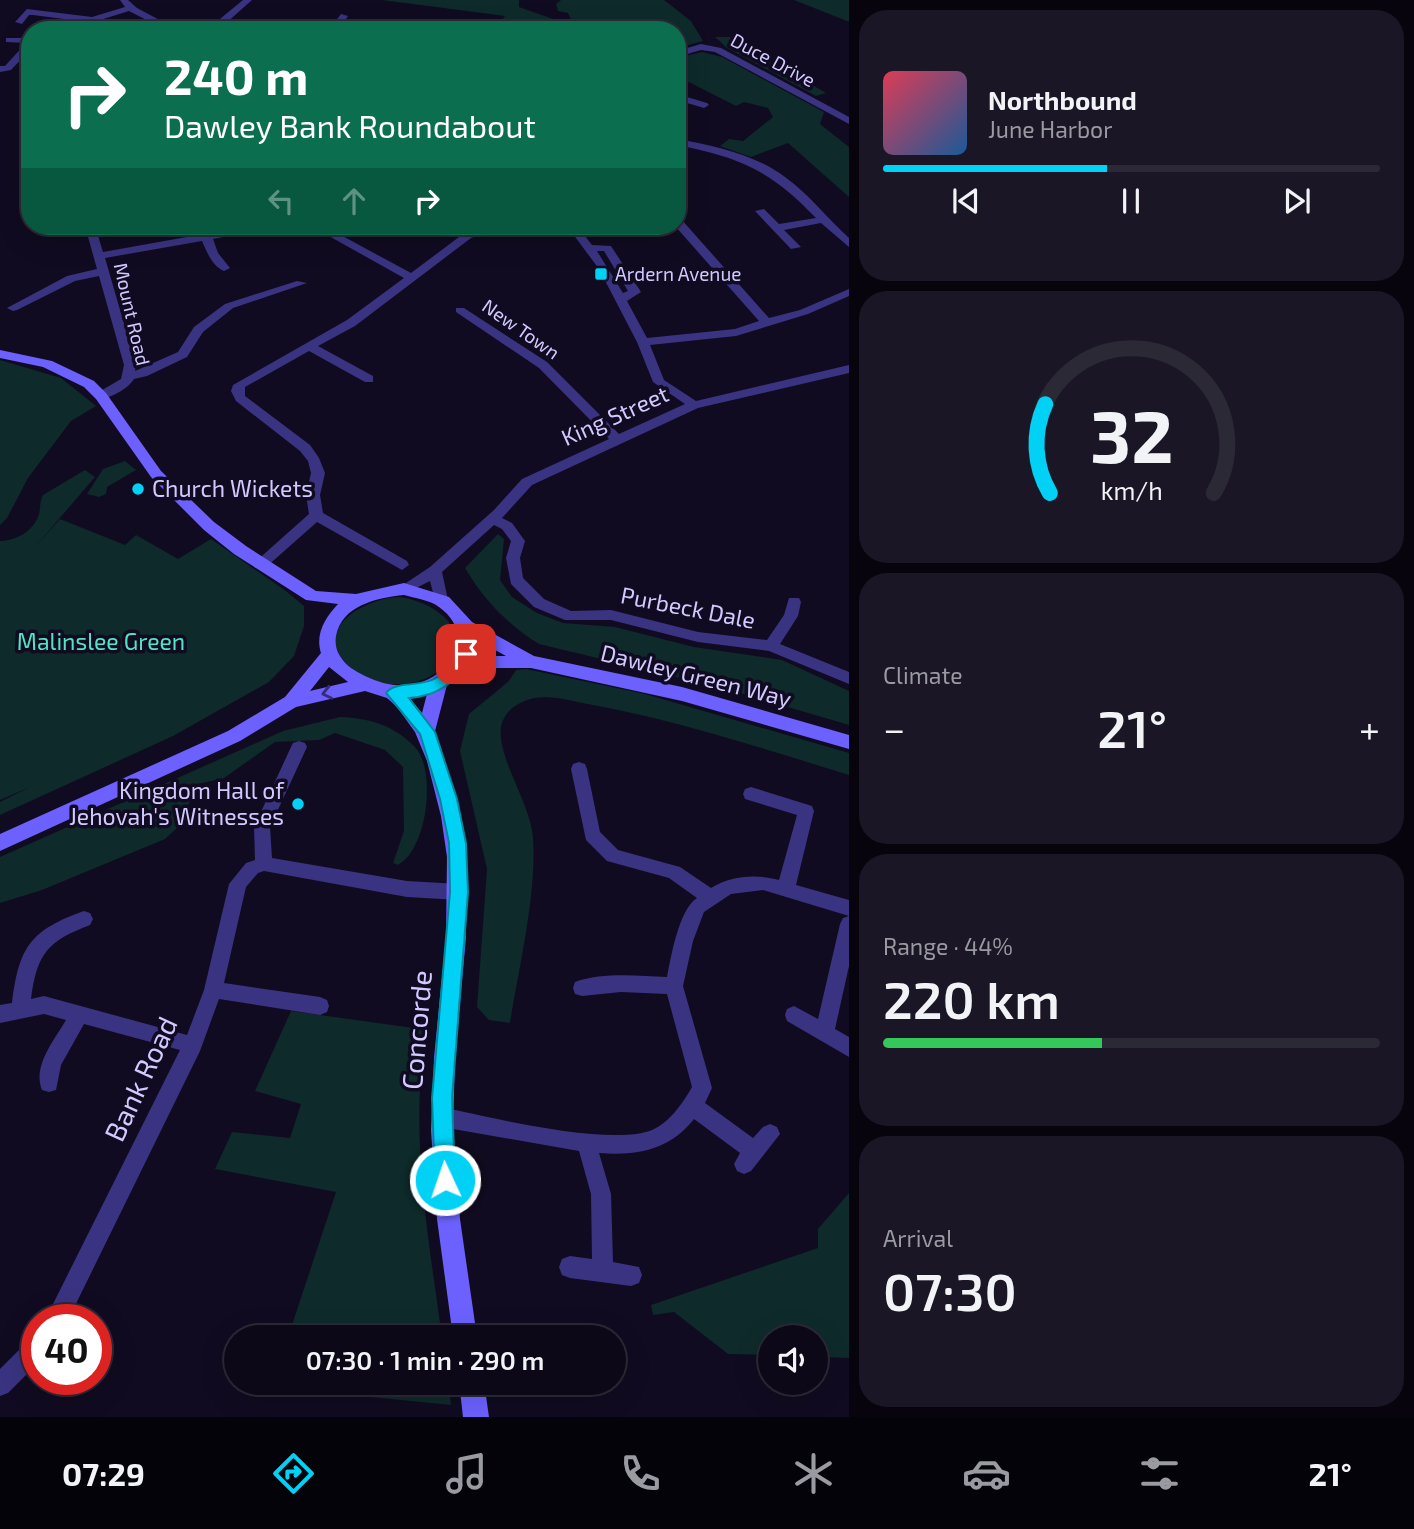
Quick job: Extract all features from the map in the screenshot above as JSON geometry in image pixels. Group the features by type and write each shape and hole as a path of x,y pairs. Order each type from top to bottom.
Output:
{"street":[{"path":"232,1 246,2"},
{"path":"223,21 246,2"},
{"path":"19,22 27,12 36,9 92,20 126,4 152,21"},
{"path":"340,21 344,16"},
{"path":"9,40 21,42"},
{"name":"Duce Drive","path":"686,51 701,47 718,50 849,121"},
{"path":"4,68 21,52"},
{"path":"4,68 21,67"},
{"path":"686,102 704,105"},
{"path":"686,144 720,150 783,181 849,244"},
{"path":"761,211 795,247"},
{"path":"777,228 822,220"},
{"path":"686,230 767,323"},
{"name":"Mount Road","path":"93,235 130,365 127,381 101,396"},
{"path":"100,256 212,235"},
{"path":"333,235 411,277"},
{"path":"316,515 313,495 318,473 310,455 243,402 237,391 247,379 351,323 469,235"},
{"path":"580,235 591,247 643,342 659,382 694,405"},
{"path":"206,236 213,254 224,268"},
{"path":"29,314 9,306 67,280 104,271"},
{"path":"129,376 143,373 183,354 198,330 229,306 301,283"},
{"path":"643,342 736,332 811,309 849,292"},
{"name":"New Town","path":"460,310 543,365 618,440"},
{"path":"309,346 369,379"},
{"path":"0,354 61,370 89,384 101,396 132,442 174,494 209,526 260,564 312,596 357,600"},
{"name":"King Street","path":"404,589 435,571 527,482 694,405 849,369"},
{"path":"260,564 316,515"},
{"path":"316,515 402,565"},
{"name":"Purbeck Dale","path":"492,518 507,526 518,541 513,558 516,580 539,603 570,616 611,615 698,637 771,646 849,678"},
{"path":"435,571 440,600"},
{"path":"312,596 329,631 330,654 342,670 363,685 393,693 415,691 439,684 462,662 467,641 466,626 455,609 440,600 404,589 375,593 357,600 341,611 329,631"},
{"path":"771,646 791,616 794,603"},
{"name":"Dawley Green Way","path":"466,626 531,662"},
{"path":"291,702 330,654"},
{"name":"Dawley Green Way","path":"462,662 531,662 682,694 849,742"},
{"name":"Concorde","path":"427,732 432,703 439,684"},
{"path":"0,843 234,736 291,702 363,685"},
{"name":"Concorde","path":"393,693 409,708 427,732 449,799 457,843 459,892 442,1117 445,1180 463,1325"},
{"path":"299,747 262,827 264,864 407,889 459,892"},
{"path":"579,769 592,835 613,856 674,872 711,898"},
{"path":"751,794 806,811 786,889"},
{"name":"Bank Road","path":"64,1304 193,1045 213,990 238,884 252,868 264,864"},
{"path":"442,1117 607,1146 654,1140 686,1117 702,1088 674,986 684,941 697,907 729,887 763,883 849,908"},
{"path":"21,1009 24,983 36,947 60,929 84,919"},
{"path":"824,1034 849,924"},
{"path":"582,988 621,984 674,986"},
{"path":"213,990 320,1006"},
{"path":"0,1014 44,1005 193,1045"},
{"path":"49,1083 51,1063 80,1014"},
{"path":"794,1015 849,1048"},
{"path":"693,1106 749,1157 770,1134"},
{"path":"586,1142 601,1194 603,1271"},
{"path":"570,1268 631,1275"},
{"path":"0,1385 21,1364"},
{"path":"473,1395 476,1417"}],"green space":[{"path":"382,0 519,0 519,7 556,20 501,21 505,16"},
{"path":"561,0 664,0 691,21 703,41 686,46 686,21 572,21 568,13 558,11 556,4"},
{"path":"794,0 849,0 849,21 847,21"},
{"path":"715,37 731,37 826,93 816,96 727,48"},
{"path":"702,52 722,57 824,112 820,124 849,147 849,197 788,143 751,157 720,146 729,139 743,141 773,117 768,108 744,102 736,106 686,81 686,56"},
{"path":"0,360 61,378 96,406 71,421 28,478 7,518 0,525"},
{"path":"125,461 136,470 107,487 106,494 99,497 87,494 103,469"},
{"name":"Malinslee Green","path":"85,470 95,477 35,547 60,519 125,545 136,535 178,559 211,539 304,606 304,626 294,656 269,682 173,736 0,815 0,802 30,787 0,800 0,541 17,537 27,531 38,517 43,495"},
{"path":"498,534 504,539 500,580 512,597 537,613 563,623 615,627 694,647 782,660 849,691 849,725 730,690 539,644 497,610 465,568"},
{"path":"397,597 412,600 440,614 456,635 456,648 450,660 425,679 387,684 362,676 352,669 336,647 336,635 349,616 360,608"},
{"path":"526,669 645,694 849,753 849,775 690,727 572,701 550,697 535,698 514,707 505,716 501,739 531,825 534,859 526,930 510,1023 489,1020 477,1007 487,869 460,751 469,714 509,681 516,670"},
{"path":"340,717 371,721 389,728 414,746 421,757 427,789 426,808 416,843 398,865 393,863 404,831 403,767 385,750 335,733 319,740 275,742 224,778 198,784 178,827 165,839 42,890 0,903 0,857 283,731"},
{"path":"291,1011 428,1030 420,1089 420,1151 425,1214 440,1325 292,1325 336,1192 215,1169 232,1132 290,1138 301,1104 255,1091"},
{"path":"849,1193 849,1358 828,1357 828,1325 758,1325 758,1355 728,1354 674,1312 653,1315 651,1305 818,1248 818,1229"},
{"path":"351,1395 450,1395 451,1405"}],"place":[{"name":"Ardern Avenue","path":"601,274"},
{"name":"Church Wickets","path":"138,489"},
{"name":"Kingdom Hall of Jehovah's Witnesses","path":"298,804"}],"route":[{"path":"445,1180 442,1098 459,892 457,843 449,799 427,732 409,708 393,693 415,691 439,684 458,668 466,654"}]}
